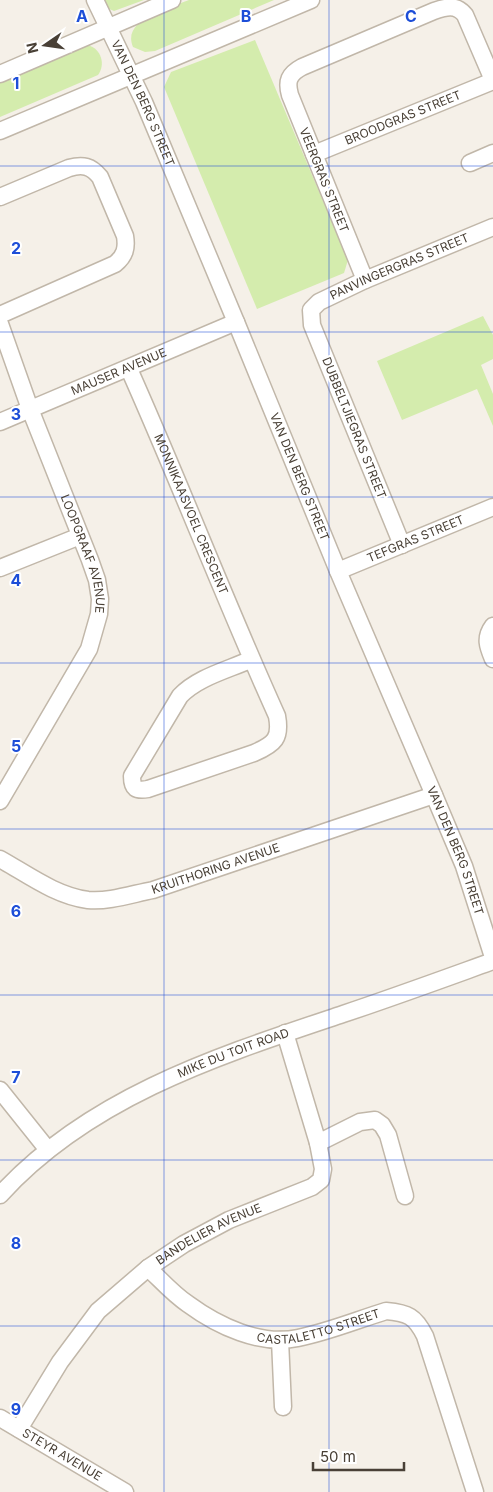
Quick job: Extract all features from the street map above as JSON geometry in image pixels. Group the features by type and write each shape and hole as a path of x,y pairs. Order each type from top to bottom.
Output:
{"street":[{"name":"VAN DEN BERG STREET","path":"94,0 144,102 338,572 464,866 493,959"},
{"path":"0,74 172,0"},
{"path":"0,131 311,0"},
{"name":"VEERGRAS STREET","path":"365,280 290,95 288,88 291,74 302,67 434,11 453,7 462,11 465,15 493,80"},
{"name":"BROODGRAS STREET","path":"314,154 493,80"},
{"path":"470,163 493,153"},
{"path":"0,197 69,168 78,165 86,166 94,170 100,177 125,236 126,243 124,254 115,264 0,315"},
{"name":"PANVINGERGRAS STREET","path":"311,310 319,302 365,280 493,227"},
{"name":"DUBBELTJIEGRAS STREET","path":"311,310 312,325 402,545"},
{"name":"MAUSER AVENUE","path":"0,422 129,369 236,322"},
{"name":"LOOPGRAAF AVENUE","path":"0,324 30,409 97,580 100,599 99,614 89,649 0,802"},
{"name":"MONNIKAASVOEL CRESCENT","path":"129,369 163,445 276,716 278,734 266,748 254,753 148,789 140,790 135,788 132,784 132,776 180,696 198,682 252,660"},
{"name":"TEFGRAS STREET","path":"338,572 493,507"},
{"path":"0,568 80,536"},
{"path":"493,626 487,640 493,659"},
{"name":"KRUITHORING AVENUE","path":"0,859 53,889 72,896 88,900 112,898 153,890 434,796"},
{"name":"MIKE DU TOIT ROAD","path":"0,1195 48,1150 86,1123 142,1090 202,1063 397,996 493,959"},
{"name":"BANDELIER AVENUE","path":"19,1429 60,1362 98,1311 148,1268 184,1244 229,1220 312,1187 321,1180 323,1169 318,1143 285,1033"},
{"path":"0,1090 48,1150"},
{"path":"318,1143 360,1122 375,1120 382,1125 388,1135 405,1196"},
{"name":"CASTALETTO STREET","path":"148,1268 187,1304 231,1328 263,1339 298,1338 386,1312 399,1312 412,1316 419,1324 425,1336 476,1492"},
{"path":"280,1340 283,1407"},
{"name":"STEYR AVENUE","path":"0,1418 125,1492"}],"green space":[{"path":"102,0 144,0 114,11 107,8"},
{"path":"189,0 274,0 155,51 145,52 133,47 131,37 134,29 140,22 160,11"},
{"path":"255,40 348,260 344,273 257,309 164,87 171,72"},
{"path":"88,45 96,50 101,57 102,66 98,75 0,117 0,80"},
{"path":"483,316 493,335 493,359 481,365 493,394 493,426 477,389 402,420 377,361"}]}
